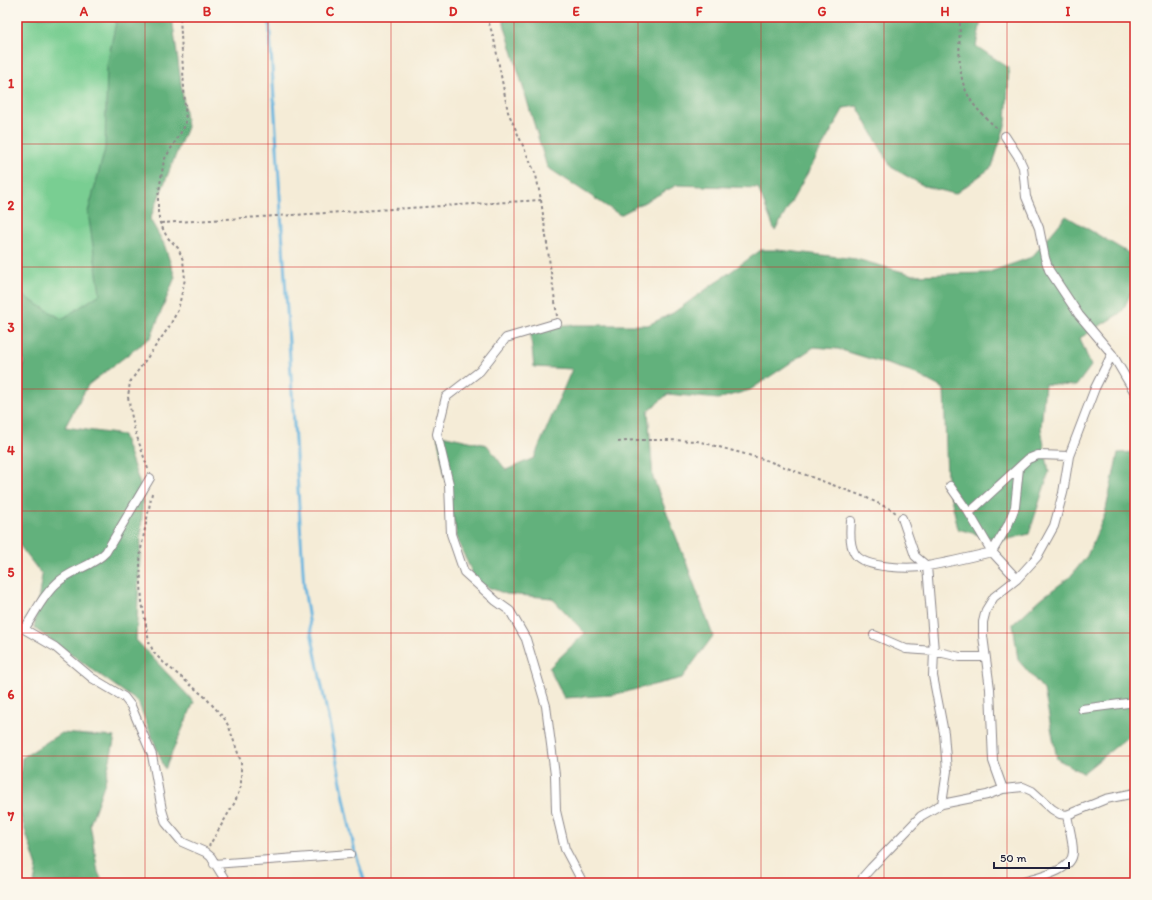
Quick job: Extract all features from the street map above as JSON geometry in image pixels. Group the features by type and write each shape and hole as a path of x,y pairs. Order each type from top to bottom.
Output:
{"street":[{"path":"1005,136 1023,167 1026,197 1038,228 1049,270 1079,314 1112,354 1135,393"},
{"path":"557,323 506,338 480,371 446,397 437,434 449,484 451,534 464,572 496,601 510,611 526,639 546,706 555,776 556,811 566,849 583,883"},
{"path":"1003,788 993,761 990,689 985,658 983,622 986,610 994,597 1016,579 1036,557 1054,526 1063,493 1069,456 1095,388 1112,354"},
{"path":"968,513 1028,459 1038,455 1069,456"},
{"path":"851,521 851,543 854,554 861,560 877,565 891,567 927,566 992,552 1008,525 1015,507 1019,468"},
{"path":"25,628 57,582 99,560 106,552 150,478"},
{"path":"950,486 992,552 1016,579"},
{"path":"902,518 915,556 927,566 934,651 933,676 944,733 947,770 942,804"},
{"path":"17,625 25,628 55,647 92,678 124,697 131,706 152,755 162,810 166,823 182,842 205,852 227,883"},
{"path":"874,635 906,649 934,651 960,657 985,658"},
{"path":"1082,709 1135,702"},
{"path":"861,883 863,877 871,868 921,816 942,804 987,795 1003,788 1023,787 1032,791 1060,814 1067,815 1106,799 1135,793"},
{"path":"1020,883 1065,868 1070,861 1073,853 1067,815"},
{"path":"214,864 350,854"}],"path":[{"path":"180,17 186,124 164,160 158,197 158,212 160,223 167,237 178,248 183,260 185,279 178,310 169,327 130,382 128,397 132,421 150,478 152,492 141,549 140,563 142,602 149,642 154,653 205,696 224,718 229,727 241,762 241,786 235,802 205,852"},
{"path":"487,17 494,39 508,112 536,175 541,200 557,323"},
{"path":"960,17 960,62 962,78 967,94 977,109 1005,136"},
{"path":"160,223 541,200"},
{"path":"618,442 634,440 667,440 697,442 763,459 864,497 892,510 902,518"}],"green space":[{"path":"17,17 116,17 126,241 117,318 17,339"},
{"path":"117,17 172,17 187,127 150,219 164,244 175,277 151,337 88,385 65,427 123,435 143,493 136,640 194,702 165,769 138,702 34,628 42,575 17,542 17,408 24,360 17,352 17,292 62,319 100,294 88,212 105,149 107,65"},
{"path":"502,17 982,17 976,46 1009,68 1006,123 992,167 955,194 924,186 891,167 857,106 844,108 775,231 758,188 677,185 620,215 547,167"},
{"path":"1066,216 1132,255 1135,266 1135,285 1122,312 1080,338 1091,366 1076,386 1045,384 1041,428 1049,472 1029,534 1001,541 958,529 947,480 944,389 910,371 838,349 814,347 750,390 718,399 668,394 648,411 653,478 713,636 682,678 612,695 564,698 549,668 585,633 552,598 506,594 477,583 458,542 437,434 487,445 506,470 534,458 572,369 534,367 530,329 565,325 648,325 673,313 761,250 778,250 856,259 914,275 987,273 1032,257"},
{"path":"1135,452 1135,731 1083,773 1057,759 1044,690 1018,660 1013,624 1043,597 1070,577 1087,556 1105,514 1118,453"},
{"path":"61,733 115,737 105,782 90,824 98,872 103,883 34,883 37,867 17,805 22,758"}],"waterway":[{"path":"269,17 304,587 310,627 354,848 365,883"}]}
